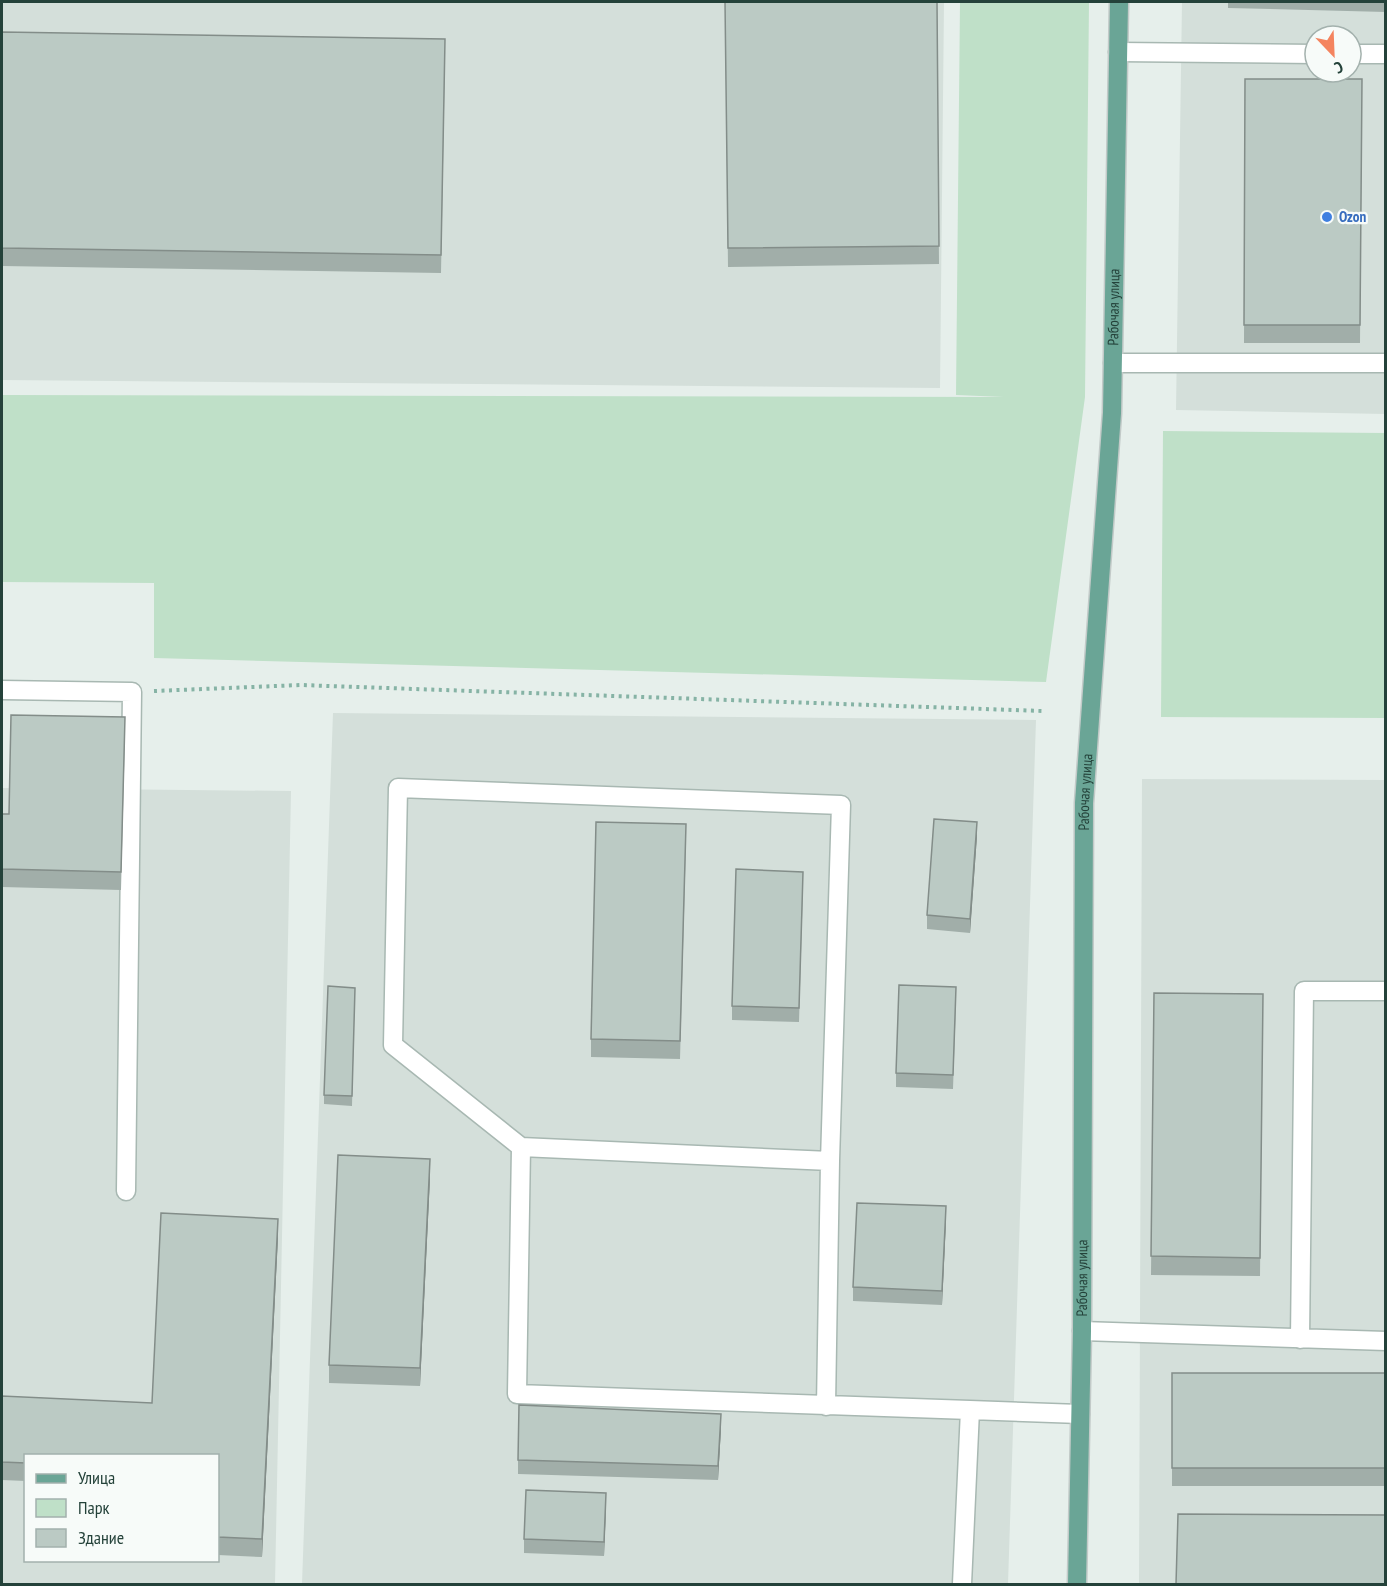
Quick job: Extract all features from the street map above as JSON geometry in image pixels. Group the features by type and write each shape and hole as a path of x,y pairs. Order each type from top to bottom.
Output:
{"main road":[{"name":"Рабочая улица","path":"1077,1584 1082,1331 1084,802 1112,425 1119,2"}],"lane":[{"path":"1118,52 1303,54"},
{"path":"1363,54 1386,54"},
{"path":"1113,363 1386,363"},
{"path":"2,690 132,692 126,1191"},
{"path":"826,1406 830,1161 841,805 398,788 393,1045 522,1148 830,1161"},
{"path":"1300,1339 1304,991 1386,991"},
{"path":"522,1148 517,1394 1080,1414"},
{"path":"1082,1331 1386,1341"},
{"path":"962,1584 970,1410"}],"path":[{"path":"132,692 301,686 1042,711"}],"shaded area":[{"path":"2,2 944,2 940,388 2,380"},
{"path":"1182,2 1385,2 1385,414 1176,410"},
{"path":"333,713 1036,720 1008,1584 302,1584"},
{"path":"1142,779 1385,780 1385,1584 1139,1584"},
{"path":"2,788 291,791 275,1584 2,1584"}],"green space":[{"path":"960,2 1089,2 1085,397 1046,682 154,658 154,583 2,582 2,395 1004,397 956,395"},
{"path":"1163,431 1385,433 1385,718 1161,717"}],"building":[{"path":"725,2 937,2 939,246 728,248"},
{"path":"2,32 445,39 441,255 2,248"},
{"path":"1245,79 1303,79 1303,84 1362,84 1360,325 1244,325"},
{"path":"11,715 125,717 121,872 2,869 2,814 9,814"},
{"path":"934,819 977,822 970,919 927,915"},
{"path":"596,822 686,824 680,1041 591,1039"},
{"path":"736,869 803,872 799,1008 732,1006"},
{"path":"899,985 956,987 953,1075 896,1073"},
{"path":"328,986 355,988 352,1096 324,1095"},
{"path":"1154,993 1263,994 1260,1258 1151,1256"},
{"path":"338,1155 430,1159 420,1368 329,1365"},
{"path":"857,1203 946,1206 942,1291 853,1287"},
{"path":"161,1213 278,1219 262,1539 219,1537 219,1454 24,1454 24,1463 2,1462 2,1396 152,1403"},
{"path":"1172,1373 1386,1373 1386,1468 1172,1468"},
{"path":"519,1405 721,1414 718,1466 518,1460"},
{"path":"526,1490 606,1493 604,1542 524,1539"},
{"path":"1178,1514 1386,1515 1386,1584 1176,1584"}],"place":[{"name":"Ozon","path":"1327,217"}]}
